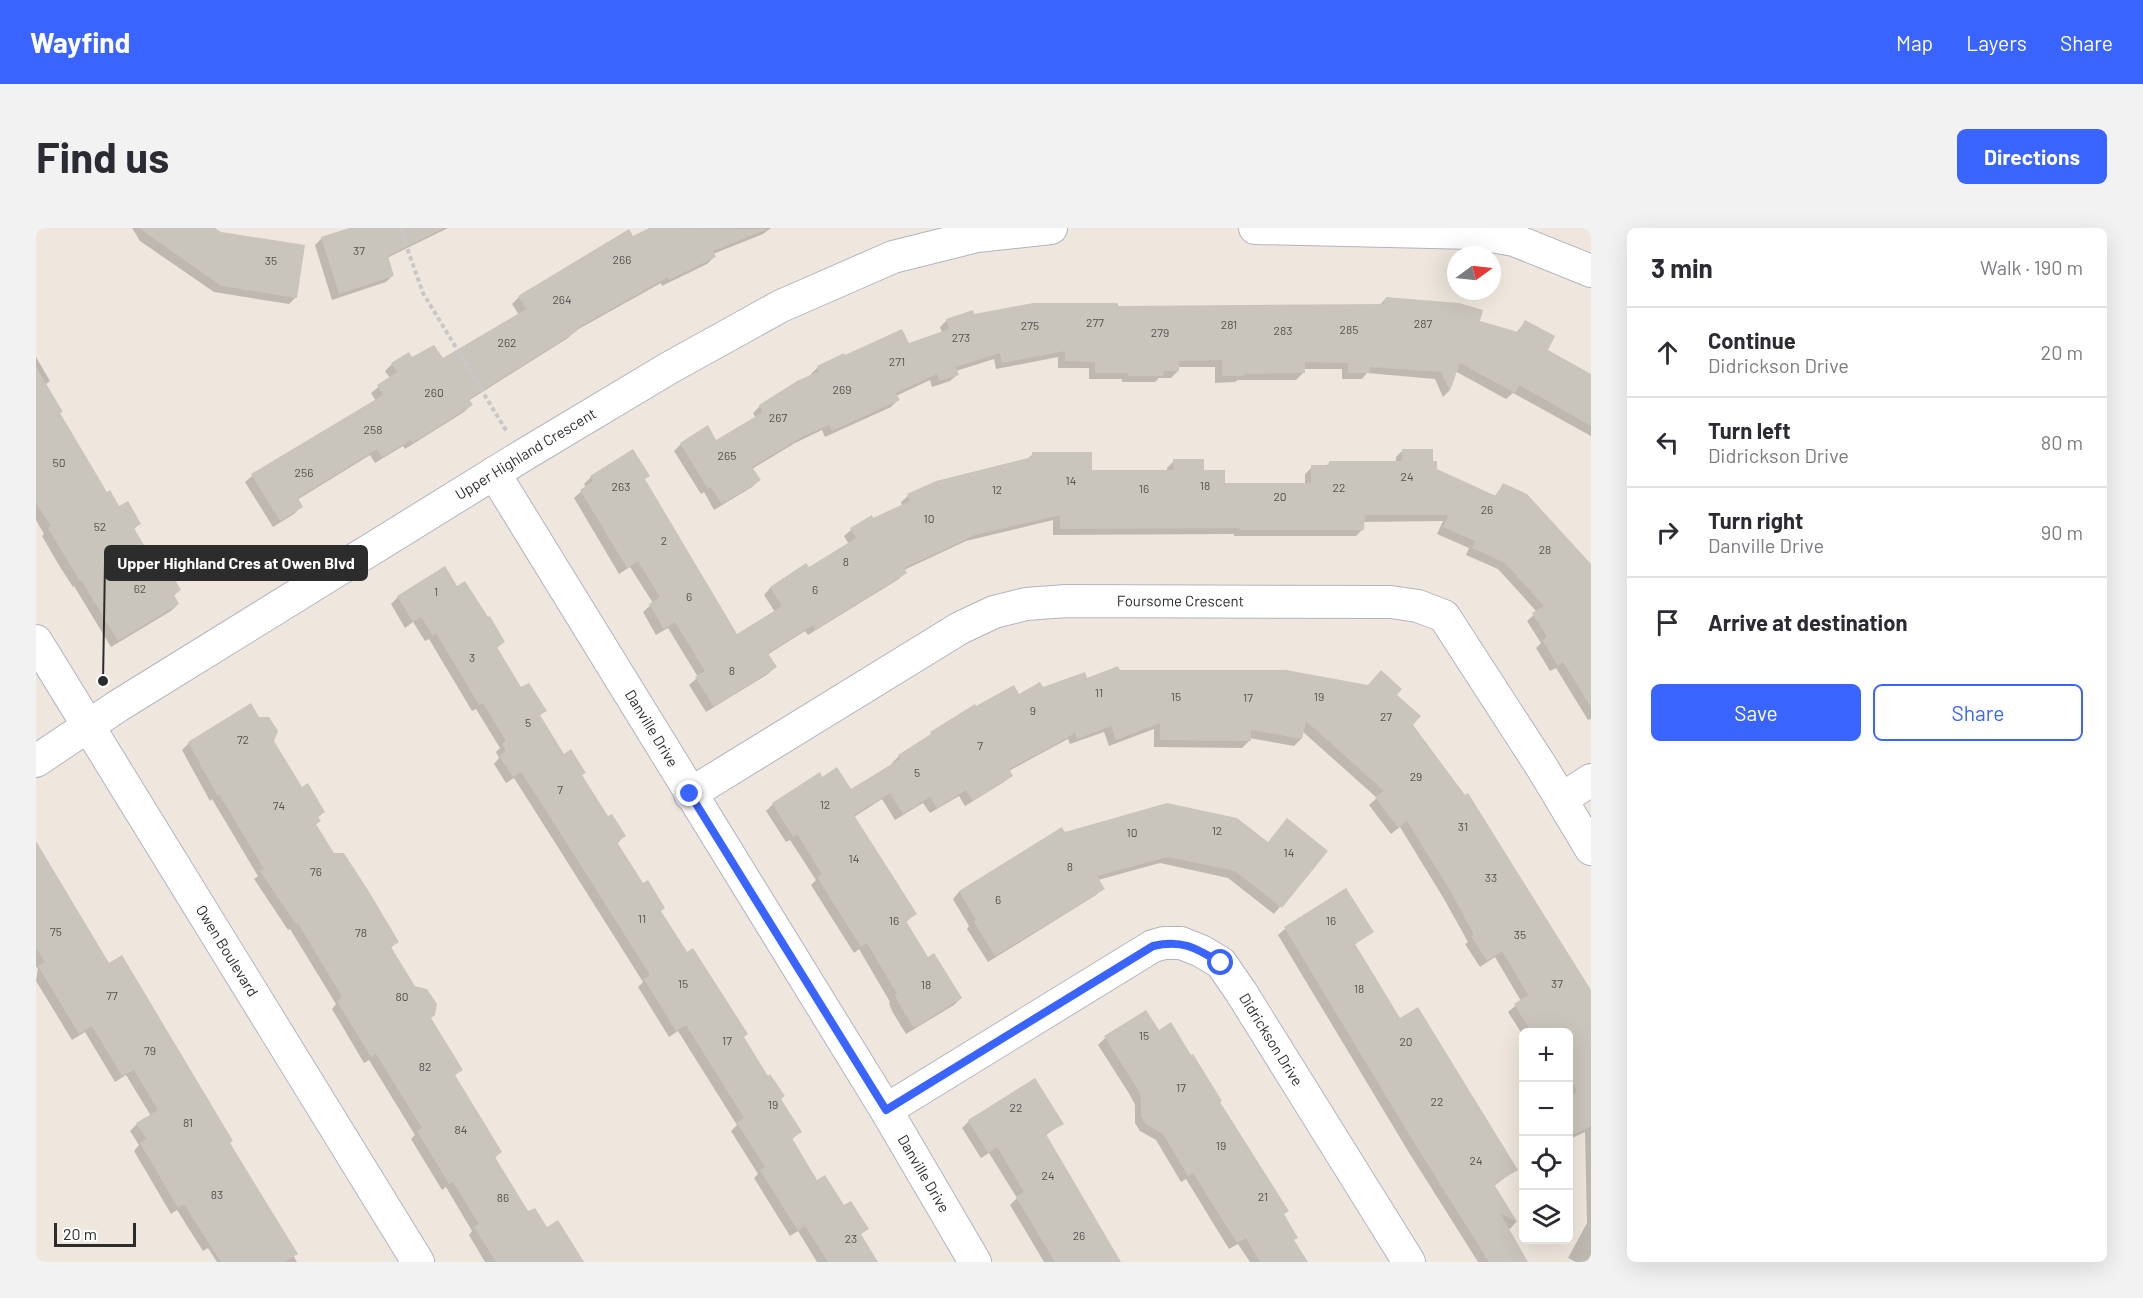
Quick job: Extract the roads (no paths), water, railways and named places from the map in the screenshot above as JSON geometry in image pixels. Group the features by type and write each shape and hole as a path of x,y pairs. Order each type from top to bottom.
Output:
{"street":[{"name":"Upper Highland Crescent","path":"36,761 88,725 494,473 739,328 781,306 893,257 977,236 1051,228"},
{"path":"1255,228 1474,232 1514,240 1591,271"},
{"name":"Danville Drive","path":"494,473 886,1110 975,1262"},
{"name":"Foursome Crescent","path":"690,794 937,640 994,612 1026,604 1067,601 1387,602 1418,606 1444,616 1562,799 1591,849"},
{"name":"Owen Boulevard","path":"36,641 418,1262"},
{"path":"1562,799 1591,780"},
{"name":"Didrickson Drive","path":"886,1110 1153,946 1164,943 1182,943 1221,963 1409,1262"}],"place":[{"name":"Upper Highland Cres at Owen Blvd","path":"103,681"}]}
